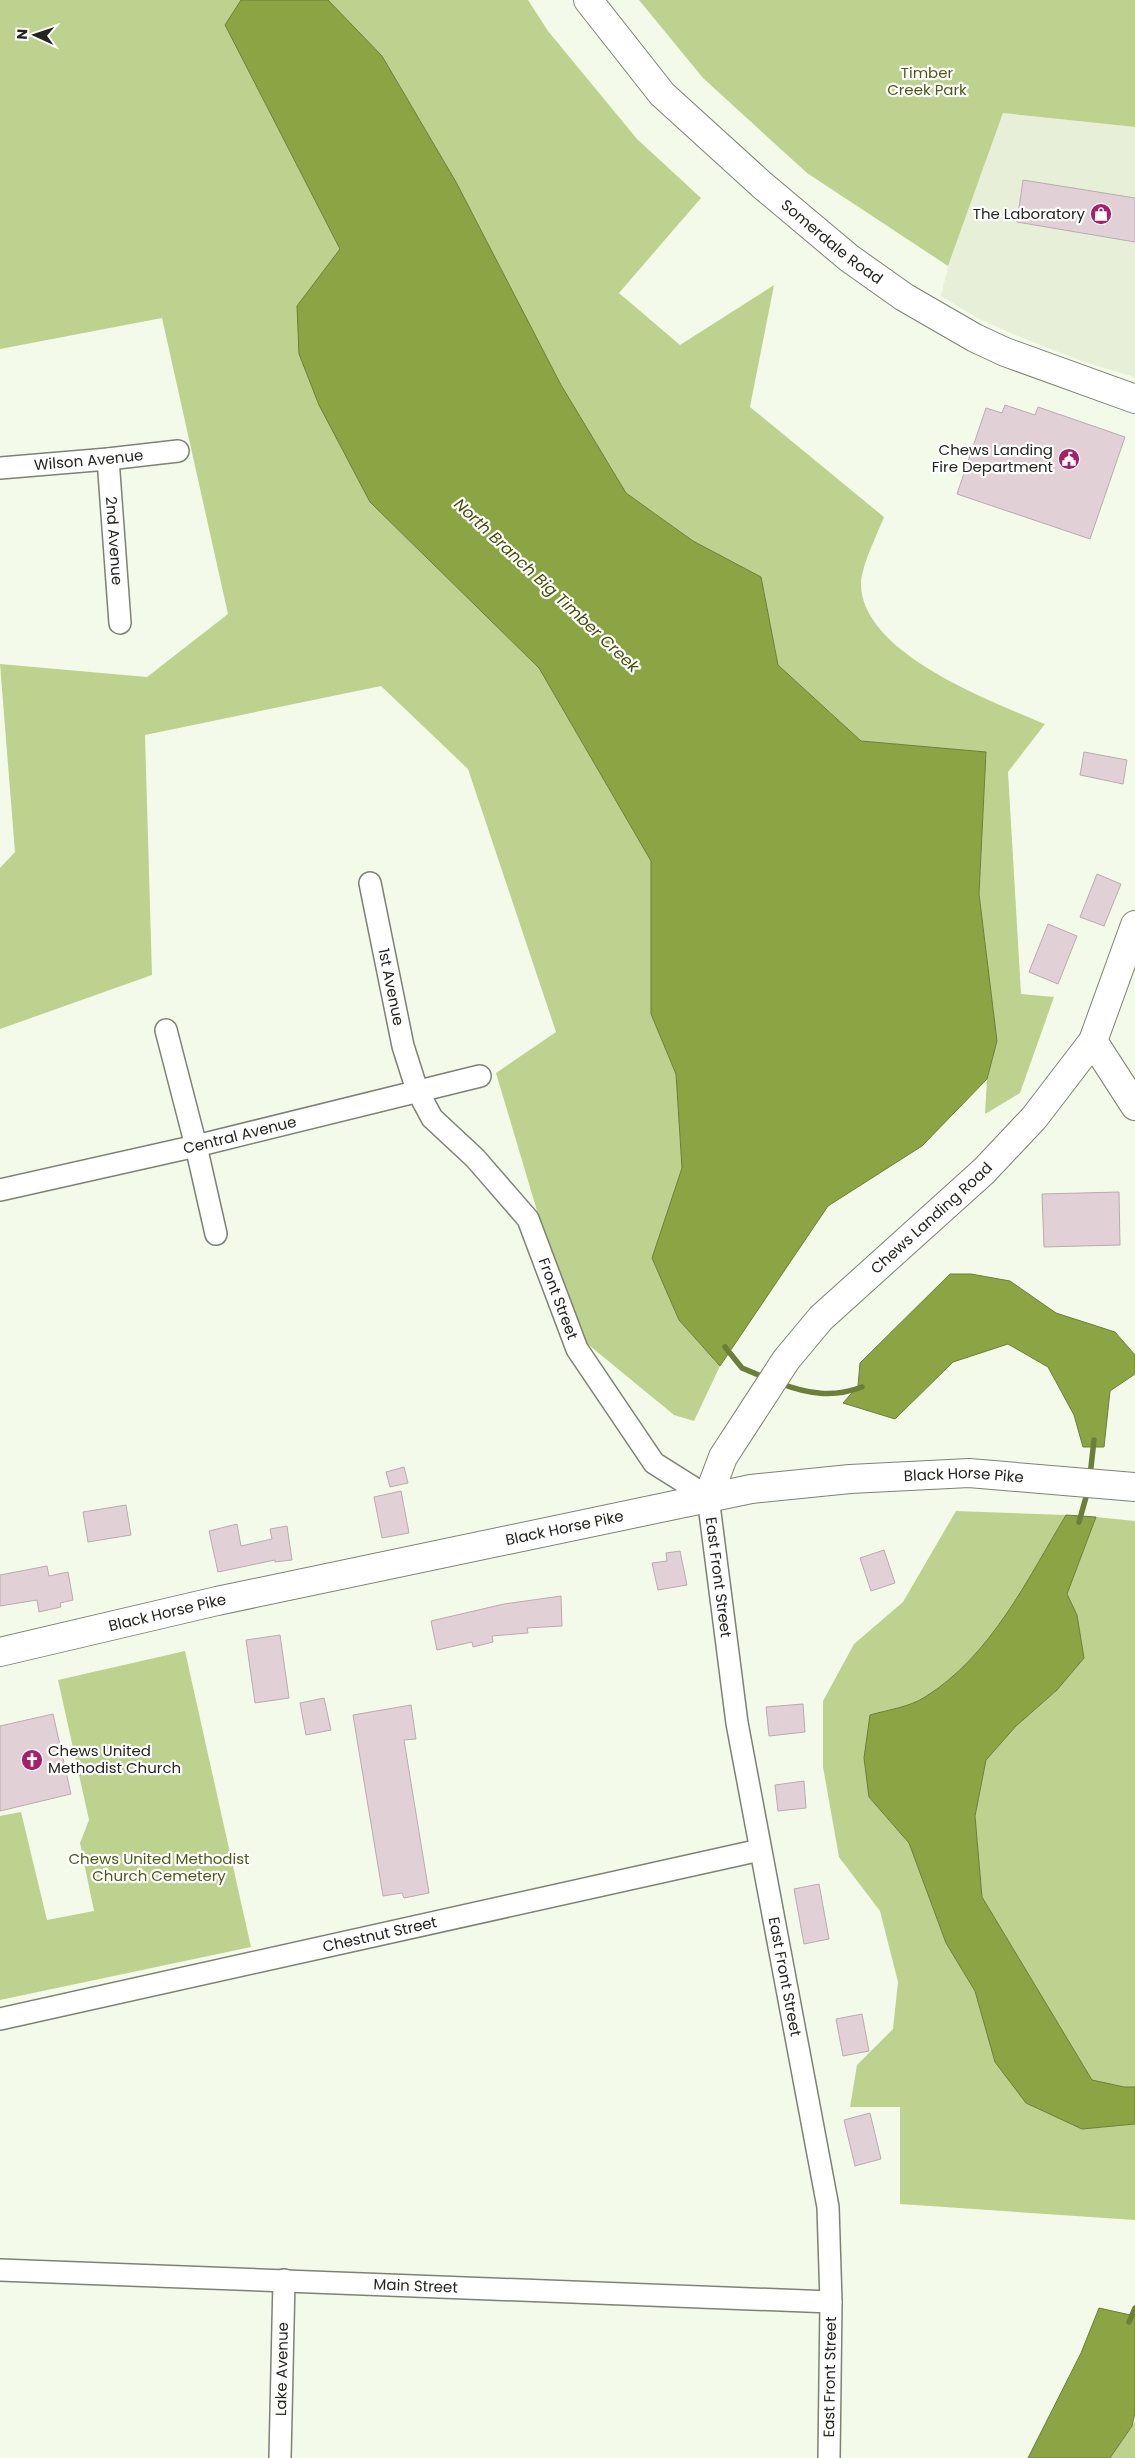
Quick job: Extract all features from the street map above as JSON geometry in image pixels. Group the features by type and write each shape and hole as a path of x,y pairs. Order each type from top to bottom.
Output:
{"main road":[{"name":"Somerdale Road","path":"588,0 662,94 762,186 849,258 904,297 975,338 1006,352 1135,399"},
{"name":"Chews Landing Road","path":"708,1497 723,1457 786,1360 821,1318 984,1171 1034,1118 1093,1041 1135,925"},
{"path":"1093,1041 1135,1106"},
{"name":"Black Horse Pike","path":"0,1652 217,1601 751,1489 850,1478 969,1473 1128,1486"}],"street":[{"name":"Wilson Avenue","path":"0,468 108,459 178,450"},
{"name":"2nd Avenue","path":"108,459 120,623"},
{"name":"1st Avenue","path":"370,883 403,1046 416,1090"},
{"path":"166,1030 196,1146 216,1234"},
{"name":"Central Avenue","path":"0,1190 196,1146 416,1090 480,1076"},
{"name":"Front Street","path":"416,1090 432,1118 475,1158 528,1219 577,1349 654,1463 708,1497"},
{"name":"East Front Street","path":"708,1497 737,1723 828,2207 831,2302 829,2458"},
{"name":"Chestnut Street","path":"0,2019 760,1850"},
{"name":"Main Street","path":"0,2270 831,2302"},
{"name":"Lake Avenue","path":"280,2458 284,2280"}],"shaded area":[{"path":"1003,113 1135,127 1135,377 1084,362 1020,337 977,318 941,296 948,266"}],"green space":[{"path":"0,0 241,0 225,26 340,249 297,306 370,502 539,668 651,861 651,1014 676,1074 682,1168 652,1258 679,1320 720,1366 694,1421 674,1415 573,1332 496,1073 556,1032 468,769 381,686 145,735 152,975 0,1029 0,868 15,852 0,664 147,677 228,614 162,318 0,349"},
{"path":"328,0 528,0 548,31 637,139 701,198 619,293 680,345 774,285 750,407 884,517 866,560 862,577 861,585 867,610 883,633 906,653 934,672 964,688 1045,724 1008,772 1021,994 1054,997 1020,1093 985,1114 987,1079 997,1041 979,894 986,752 861,741 778,665 761,577 693,541 626,493 561,385 456,182 382,56"},
{"name":"Timber Creek Park","path":"639,0 1135,0 1135,127 1003,113 948,266 807,173 703,78"},
{"path":"956,1511 1066,1515 1006,1615 989,1639 970,1660 925,1697 905,1706 870,1715 869,1797 909,1843 946,1943 975,1991 995,2062 1082,2129 1135,2124 1135,2220 900,2204 900,2107 850,2107 857,2065 893,2029 898,1982 880,1911 839,1857 823,1767 823,1701 854,1644 903,1602"},
{"path":"1096,1517 1135,1521 1135,2087 1124,2087 1092,2081 982,1897 975,1816 986,1760 1016,1726 1057,1690 1084,1658 1077,1615 1067,1594"},
{"name":"Chews United Methodist Church Cemetery","path":"185,1651 251,1947 0,2000 0,1816 21,1812 47,1920 94,1911 80,1843 89,1820 58,1680"},
{"path":"1135,2421 1135,2458 1110,2458 1132,2426"}],"water":[{"path":"241,0 328,0 382,56 456,182 561,385 626,493 693,541 761,577 778,665 861,741 986,752 979,894 997,1041 987,1079 922,1146 828,1206 720,1366 679,1320 652,1258 682,1168 676,1074 651,1014 651,861 539,668 370,502 319,405 299,354 297,306 340,249 225,25"},
{"path":"950,1274 971,1274 1010,1281 1056,1313 1115,1332 1135,1355 1135,1374 1110,1391 1104,1447 1083,1447 1074,1415 1048,1367 1008,1344 953,1362 895,1419 843,1403 858,1386 860,1363"},
{"path":"1066,1515 1096,1517 1067,1594 1077,1615 1084,1658 1057,1690 1016,1726 986,1760 975,1816 982,1897 1092,2080 1124,2087 1135,2087 1135,2124 1082,2129 1026,2103 995,2062 975,1991 946,1943 909,1843 869,1797 864,1758 870,1715 905,1706 925,1697 948,1680 969,1660 1006,1615"},
{"path":"1099,2308 1135,2316 1135,2413 1132,2426 1110,2458 1028,2458 1081,2353"}],"building":[{"path":"1023,180 1135,198 1135,242 1017,222"},
{"path":"1005,405 1035,415 1038,407 1125,437 1090,539 957,494 986,408 1002,413"},
{"path":"1084,752 1127,760 1123,784 1080,775"},
{"path":"1097,874 1121,884 1104,926 1080,917"},
{"path":"1048,924 1077,936 1058,984 1029,972"},
{"path":"1119,1192 1120,1245 1044,1247 1042,1194"},
{"path":"404,1467 408,1483 390,1487 386,1472"},
{"path":"401,1491 409,1533 382,1538 374,1497"},
{"path":"126,1505 131,1535 88,1542 83,1512"},
{"path":"237,1524 241,1546 272,1539 270,1529 287,1526 292,1560 275,1562 275,1560 218,1572 209,1531"},
{"path":"884,1550 895,1583 871,1591 860,1558"},
{"path":"680,1551 687,1585 658,1590 652,1563 667,1561 666,1553"},
{"path":"47,1566 49,1576 68,1572 73,1600 60,1603 61,1607 39,1612 37,1600 0,1606 0,1575"},
{"path":"561,1596 562,1626 527,1628 528,1633 492,1636 493,1642 473,1647 472,1642 437,1650 431,1621 504,1604"},
{"path":"280,1635 289,1698 255,1703 246,1640"},
{"path":"324,1698 331,1730 306,1735 300,1703"},
{"path":"803,1704 805,1732 769,1736 766,1707"},
{"path":"411,1705 416,1739 404,1740 429,1893 404,1898 402,1893 383,1896 353,1715"},
{"name":"Chews United Methodist Church","path":"53,1714 71,1794 0,1811 0,1726"},
{"path":"804,1781 806,1808 778,1811 775,1785"},
{"path":"819,1884 829,1939 804,1944 794,1889"},
{"path":"862,2014 869,2051 843,2056 836,2019"},
{"path":"870,2113 881,2159 855,2166 844,2120"}],"waterway":[{"name":"North Branch Big Timber Creek","path":"725,1347 742,1368 766,1378"},
{"name":"North Branch Big Timber Creek","path":"779,1383 800,1390 820,1393 841,1393 862,1387"},
{"name":"North Branch Big Timber Creek","path":"1090,1476 1094,1440"},
{"name":"North Branch Big Timber Creek","path":"1079,1522 1088,1490"},
{"name":"North Branch Big Timber Creek","path":"1129,2322 1135,2308"}],"place":[{"name":"The Laboratory","path":"1101,214"},
{"name":"Chews Landing Fire Department","path":"1069,459"},
{"name":"Chews United Methodist Church","path":"32,1760"}]}
